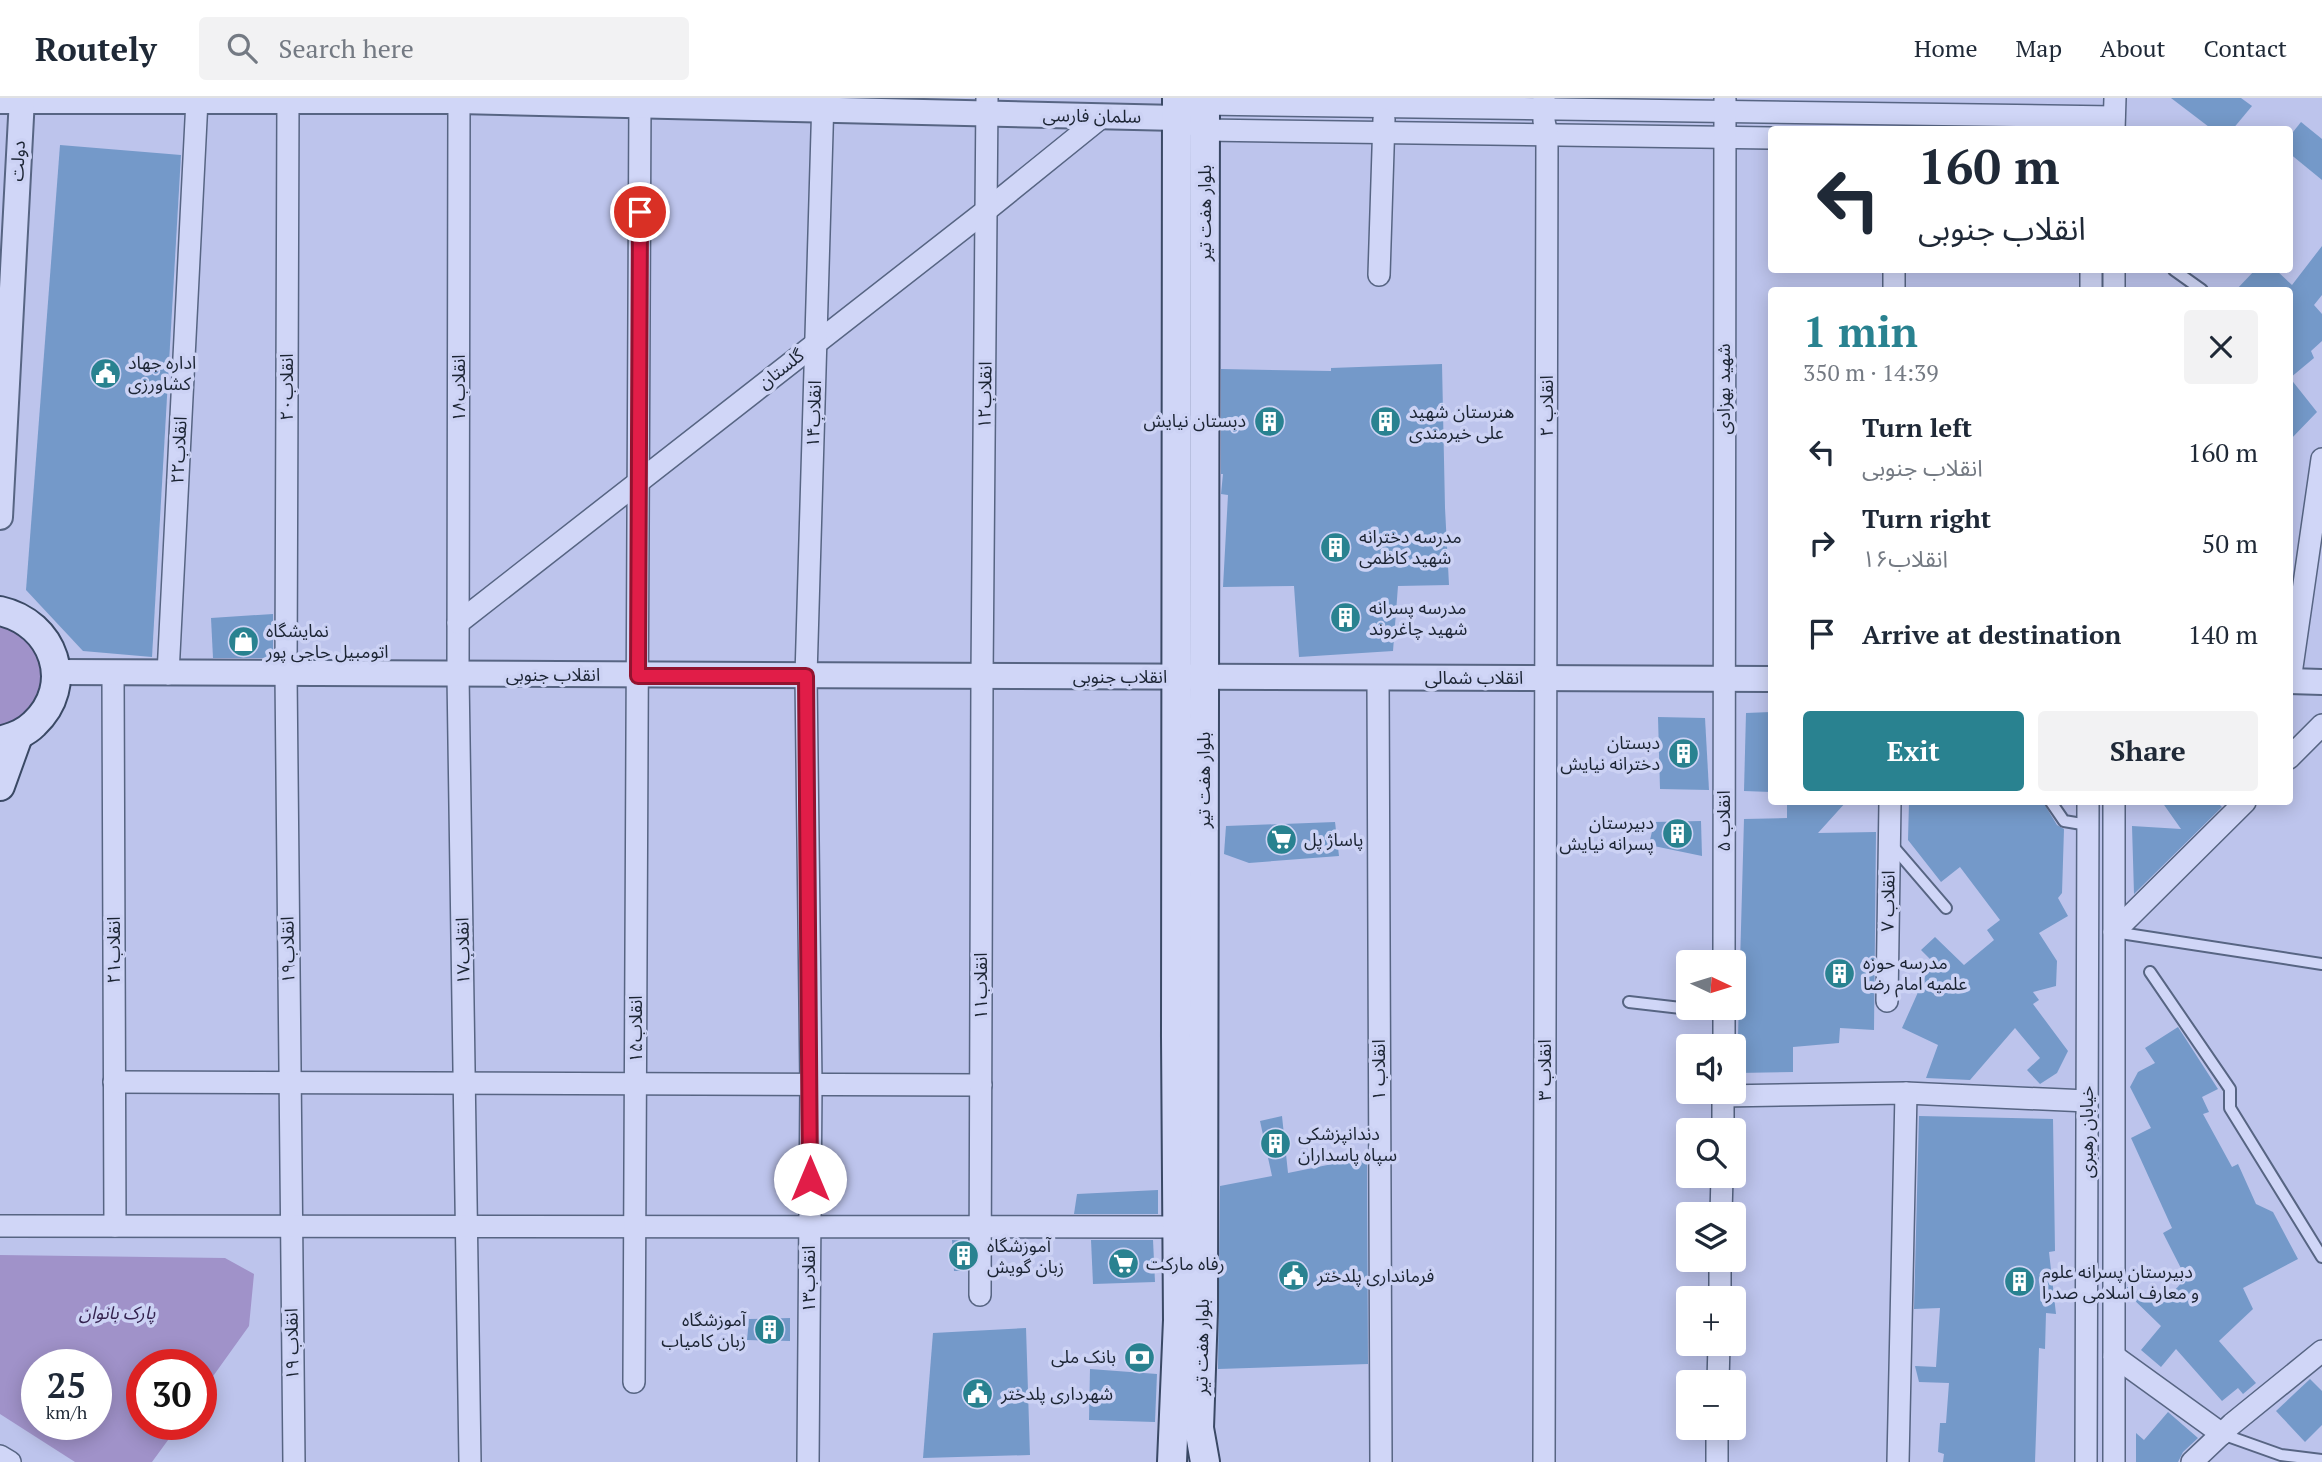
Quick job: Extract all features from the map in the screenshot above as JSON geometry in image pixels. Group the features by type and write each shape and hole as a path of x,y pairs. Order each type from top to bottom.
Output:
{"main road":[{"name":"بلوار هفت تیر","path":"1172,1462 1178,1320 1177,108"},
{"name":"بلوار هفت تیر","path":"1205,111 1203,1310 1199,1428 1205,1462"},
{"path":"0,611 14,614 30,623 43,637 52,653 55,672 54,692 46,710 34,725 9,738 0,786"}],"street":[{"name":"انقلاب۲۰","path":"286,674 288,99"},
{"name":"سلمان فارسی","path":"14,100 459,99 988,106 1103,116 1177,108"},
{"name":"انقلاب۱۸","path":"458,675 459,99"},
{"name":"دولت","path":"0,517 14,100"},
{"name":"انقلاب۲۲","path":"168,674 197,100"},
{"name":"انقلاب۱۵","path":"634,1381 640,102"},
{"path":"1379,275 1384,102"},
{"path":"1205,111 1384,102 1894,106 2114,115"},
{"name":"انقلاب ۲","path":"1544,103 1547,134 1546,678"},
{"name":"انقلاب۱۴","path":"806,676 823,104"},
{"name":"شهید بهزادی","path":"1723,679 1725,105"},
{"name":"انقلاب۱۲","path":"982,677 988,106"},
{"path":"1177,108 1384,132 1768,138"},
{"name":"گلستان","path":"458,623 1103,116"},
{"path":"2293,660 2322,459"},
{"name":"انقلاب جنوبی","path":"55,672 1176,678"},
{"name":"انقلاب۲۱","path":"113,674 115,1226"},
{"name":"انقلاب۱۹","path":"286,674 291,1226"},
{"name":"انقلاب۱۷","path":"458,675 470,1462"},
{"name":"انقلاب۱۳","path":"806,676 811,1084 808,1462"},
{"name":"انقلاب۱۱","path":"980,1295 982,677"},
{"name":"انقلاب شمالی","path":"1176,678 1768,679"},
{"name":"انقلاب ۱","path":"1378,678 1381,1462"},
{"name":"انقلاب ۳","path":"1544,1462 1546,678"},
{"name":"انقلاب ۵","path":"1723,679 1724,950"},
{"path":"2293,681 2322,682"},
{"path":"2293,754 2322,725"},
{"name":"انقلاب ۷","path":"1887,1001 1891,805"},
{"name":"خیابان رهبری","path":"2086,1462 2088,805"},
{"name":"خیابان رهبری","path":"2114,805 2114,1462"},
{"path":"2114,932 2242,805"},
{"path":"114,1082 981,1085"},
{"path":"1898,1462 1906,1093"},
{"path":"1746,1094 1906,1093 2087,1101"},
{"path":"0,1226 1178,1227"},
{"name":"انقلاب ۱۹","path":"291,1226 294,1462"},
{"path":"2192,1462 2322,1351"},
{"path":"2114,1356 2222,1434"},
{"path":"1717,1440 1717,1462"},
{"path":"0,1455 10,1462"}],"lane":[{"path":"2178,273 2198,287"},
{"path":"2053,805 2064,821 2088,825"},
{"path":"1889,842 1946,908"},
{"path":"2114,932 2322,964"},
{"path":"2150,972 2230,1089 2230,1108 2322,1257"},
{"path":"1629,1002 1676,1006"},
{"path":"2222,1434 2281,1455 2322,1460"}],"green space":[{"path":"0,620 31,636 46,670 38,707 0,732"},
{"name":"پارک بانوان","path":"0,1255 225,1258 254,1274 249,1326 217,1371 217,1349 126,1349 126,1440 168,1440 152,1462 75,1462 41,1440 112,1440 112,1349 21,1349 21,1427 0,1414"}],"building":[{"path":"2171,98 2241,98 2252,106 2235,126 2208,126"},
{"path":"2301,122 2322,139 2322,180 2293,156 2293,132"},
{"name":"اداره جهاد کشاورزی","path":"60,145 181,155 152,657 83,651 26,590"},
{"path":"2322,246 2322,295 2314,305 2322,314 2322,341 2311,351 2314,358 2293,376 2293,287 2239,287 2252,273 2279,273 2292,285"},
{"path":"1442,364 1449,585 1398,586 1393,651 1299,657 1294,586 1223,587 1228,495 1221,494 1221,369 1331,371 1331,368"},
{"path":"2293,382 2317,412 2293,437"},
{"name":"نمایشگاه اتومبیل حاجی پور","path":"273,614 273,658 213,658 211,618"},
{"path":"1768,712 1768,792 1744,791 1746,713"},
{"name":"دبستان دخترانه نیایش","path":"1658,717 1705,718 1709,790 1660,789"},
{"path":"1787,805 1843,805 1818,833 1876,832 1874,1030 1840,1028 1839,1043 1793,1047 1793,1072 1746,1073 1746,1034 1738,1034 1738,1020 1746,1020 1746,950 1740,950 1744,819 1787,818"},
{"path":"1909,805 2045,805 2057,825 2064,829 2062,893 2058,898 2068,916 2039,933 2057,961 2056,986 2033,992 2039,1000 2033,1004 2068,1051 2057,1073 2040,1084 2027,1070 2040,1058 2015,1028 1970,1080 1926,1078 1938,1045 1902,1028 1932,961 1921,950 1935,937 1964,965 1994,940 1987,930 2000,920 1960,867 1941,882 1908,840"},
{"path":"2164,805 2222,807 2134,894 2132,826 2181,829"},
{"name":"دبیرستان پسرانه نیایش","path":"1701,821 1702,856 1649,845 1654,822"},
{"name":"پاساژ پل","path":"1335,822 1339,856 1249,863 1224,854 1226,826"},
{"path":"2178,1027 2218,1089 2202,1097 2209,1112 2203,1114 2232,1167 2238,1164 2256,1204 2273,1212 2298,1259 2243,1288 2253,1309 2219,1341 2256,1383 2243,1394 2238,1388 2222,1401 2176,1349 2161,1367 2141,1350 2161,1326 2127,1293 2127,1287 2162,1304 2186,1278 2163,1233 2172,1228 2131,1138 2151,1128 2130,1087 2138,1072 2155,1063 2145,1048"},
{"name":"فرمانداری پلدختر","path":"1282,1116 1288,1173 1367,1157 1368,1364 1218,1369 1220,1186 1272,1176 1260,1121"},
{"path":"1919,1116 2053,1119 2055,1251 2049,1252 2056,1314 2046,1313 2045,1349 2039,1348 2035,1462 1943,1462 1944,1454 1938,1452 1940,1423 1946,1423 1949,1383 1919,1382 1915,1366 1936,1367 1940,1308 1914,1309"},
{"path":"1158,1190 1158,1214 1074,1214 1077,1194"},
{"name":"آموزشگاه زبان گویش","path":"952,1240 967,1241 967,1271 954,1271"},
{"name":"رفاه مارکت","path":"1091,1240 1153,1240 1155,1282 1093,1284"},
{"name":"آموزشگاه زبان کامیاب","path":"790,1318 790,1341 747,1340 749,1319"},
{"name":"شهرداری پلدختر","path":"1026,1328 1030,1455 923,1458 933,1333"},
{"path":"1090,1369 1157,1374 1155,1422 1089,1420"},
{"path":"2310,1379 2322,1391 2322,1425 2305,1442 2276,1411"},
{"path":"2168,1412 2198,1438 2183,1452 2178,1462 2136,1462 2136,1433 2144,1440"}],"place":[{"name":"اداره جهاد کشاورزی","path":"105,373"},
{"name":"دبستان نیایش","path":"1269,421"},
{"name":"هنرستان شهید علی خیرمندی","path":"1386,422"},
{"name":"مدرسه دخترانه شهید کاظمی","path":"1336,547"},
{"name":"مدرسه پسرانه شهید چاغروند","path":"1346,618"},
{"name":"نمایشگاه اتومبیل حاجی پور","path":"243,641"},
{"name":"دبستان دخترانه نیایش","path":"1683,753"},
{"name":"دبیرستان پسرانه نیایش","path":"1677,833"},
{"name":"پاساژ پل","path":"1281,840"},
{"name":"مدرسه حوزه علمیه امام رضا","path":"1840,973"},
{"name":"دندانپزشکی سپاه پاسداران","path":"1275,1144"},
{"name":"آموزشگاه زبان گویش","path":"964,1256"},
{"name":"رفاه مارکت","path":"1123,1264"},
{"name":"فرمانداری پلدختر","path":"1294,1276"},
{"name":"دبیرستان پسرانه علوم و معارف اسلامی صدرا","path":"2019,1282"},
{"name":"آموزشگاه زبان کامیاب","path":"769,1330"},
{"name":"بانک ملی","path":"1139,1357"},
{"name":"شهرداری پلدختر","path":"978,1394"}],"route":[{"path":"640,212 638,676 806,676 810,1179"}]}
